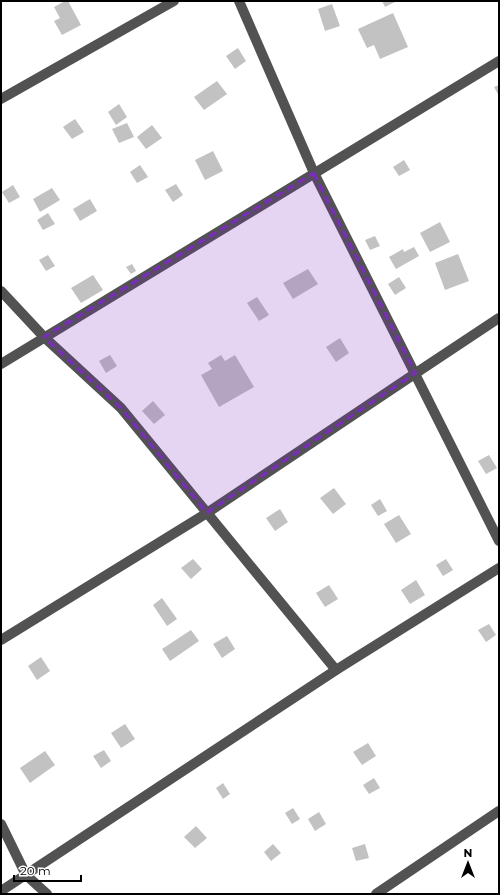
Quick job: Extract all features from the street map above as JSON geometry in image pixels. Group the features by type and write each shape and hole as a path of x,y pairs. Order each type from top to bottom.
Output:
{"street":[{"path":"1,99 174,1"},
{"path":"239,1 314,172 499,541"},
{"path":"1,364 314,172 499,61"},
{"path":"1,291 44,337 121,408 336,670"},
{"path":"1,640 207,514 499,318"},
{"path":"1,891 336,670 499,568"},
{"path":"376,894 499,811"},
{"path":"1,824 26,874 47,894"}],"highlighted area":[{"path":"314,173 416,373 207,513 121,408 44,337"}],"building":[{"path":"68,1 81,25 62,35 54,21 60,18 54,7"},
{"path":"382,1 397,1 385,7"},
{"path":"332,4 340,26 325,31 318,9"},
{"path":"393,13 408,47 380,59 374,45 367,48 358,29"},
{"path":"238,48 246,61 235,69 226,56"},
{"path":"217,81 227,94 204,110 194,97"},
{"path":"499,85 499,96 494,87"},
{"path":"119,104 127,117 116,125 108,112"},
{"path":"75,119 84,132 72,139 63,127"},
{"path":"127,123 134,137 119,143 112,129"},
{"path":"152,125 162,138 146,149 137,137"},
{"path":"213,151 223,171 205,180 195,160"},
{"path":"404,160 410,170 399,176 393,167"},
{"path":"140,165 148,177 137,183 130,172"},
{"path":"176,184 183,195 173,202 165,190"},
{"path":"13,185 20,197 9,203 2,192"},
{"path":"52,188 60,200 40,212 33,199"},
{"path":"90,199 97,211 80,221 73,209"},
{"path":"48,213 55,224 43,230 37,220"},
{"path":"440,222 450,242 430,252 420,233"},
{"path":"375,236 380,246 370,250 365,240"},
{"path":"414,247 419,256 396,269 389,257 403,249 404,252"},
{"path":"458,254 469,281 445,290 435,263"},
{"path":"48,255 55,266 46,271 39,260"},
{"path":"132,264 136,271 131,274 126,267"},
{"path":"308,269 318,284 293,299 283,283"},
{"path":"93,275 103,290 81,303 71,288"},
{"path":"399,277 406,288 395,295 388,284"},
{"path":"257,297 269,315 259,321 247,303"},
{"path":"340,338 349,353 336,362 326,347"},
{"path":"110,355 117,366 106,373 99,361"},
{"path":"221,355 225,361 235,355 254,387 219,407 201,375 212,369 208,363"},
{"path":"153,401 165,415 154,424 142,411"},
{"path":"489,455 497,468 486,474 478,461"},
{"path":"334,488 346,504 333,514 320,498"},
{"path":"380,499 387,511 378,516 371,505"},
{"path":"280,509 288,522 275,531 266,518"},
{"path":"399,515 411,534 396,543 384,524"},
{"path":"193,559 202,569 191,579 181,568"},
{"path":"446,559 453,570 443,576 436,565"},
{"path":"416,580 425,595 410,604 401,590"},
{"path":"329,585 338,599 325,607 316,593"},
{"path":"162,598 177,619 167,626 153,605"},
{"path":"489,624 496,635 486,642 478,630"},
{"path":"191,630 199,641 170,661 162,649"},
{"path":"227,636 235,649 222,658 213,644"},
{"path":"41,657 50,671 37,680 28,666"},
{"path":"125,724 135,739 121,748 111,733"},
{"path":"368,743 376,756 362,765 353,752"},
{"path":"104,750 111,761 101,768 93,756"},
{"path":"45,751 55,765 30,783 20,768"},
{"path":"374,778 380,788 369,794 363,785"},
{"path":"223,783 230,794 223,799 216,788"},
{"path":"293,808 300,819 292,824 285,813"},
{"path":"319,812 326,824 315,831 308,819"},
{"path":"196,826 207,838 195,848 184,837"},
{"path":"273,844 281,853 271,861 264,852"},
{"path":"365,844 369,858 356,861 352,848"}]}
